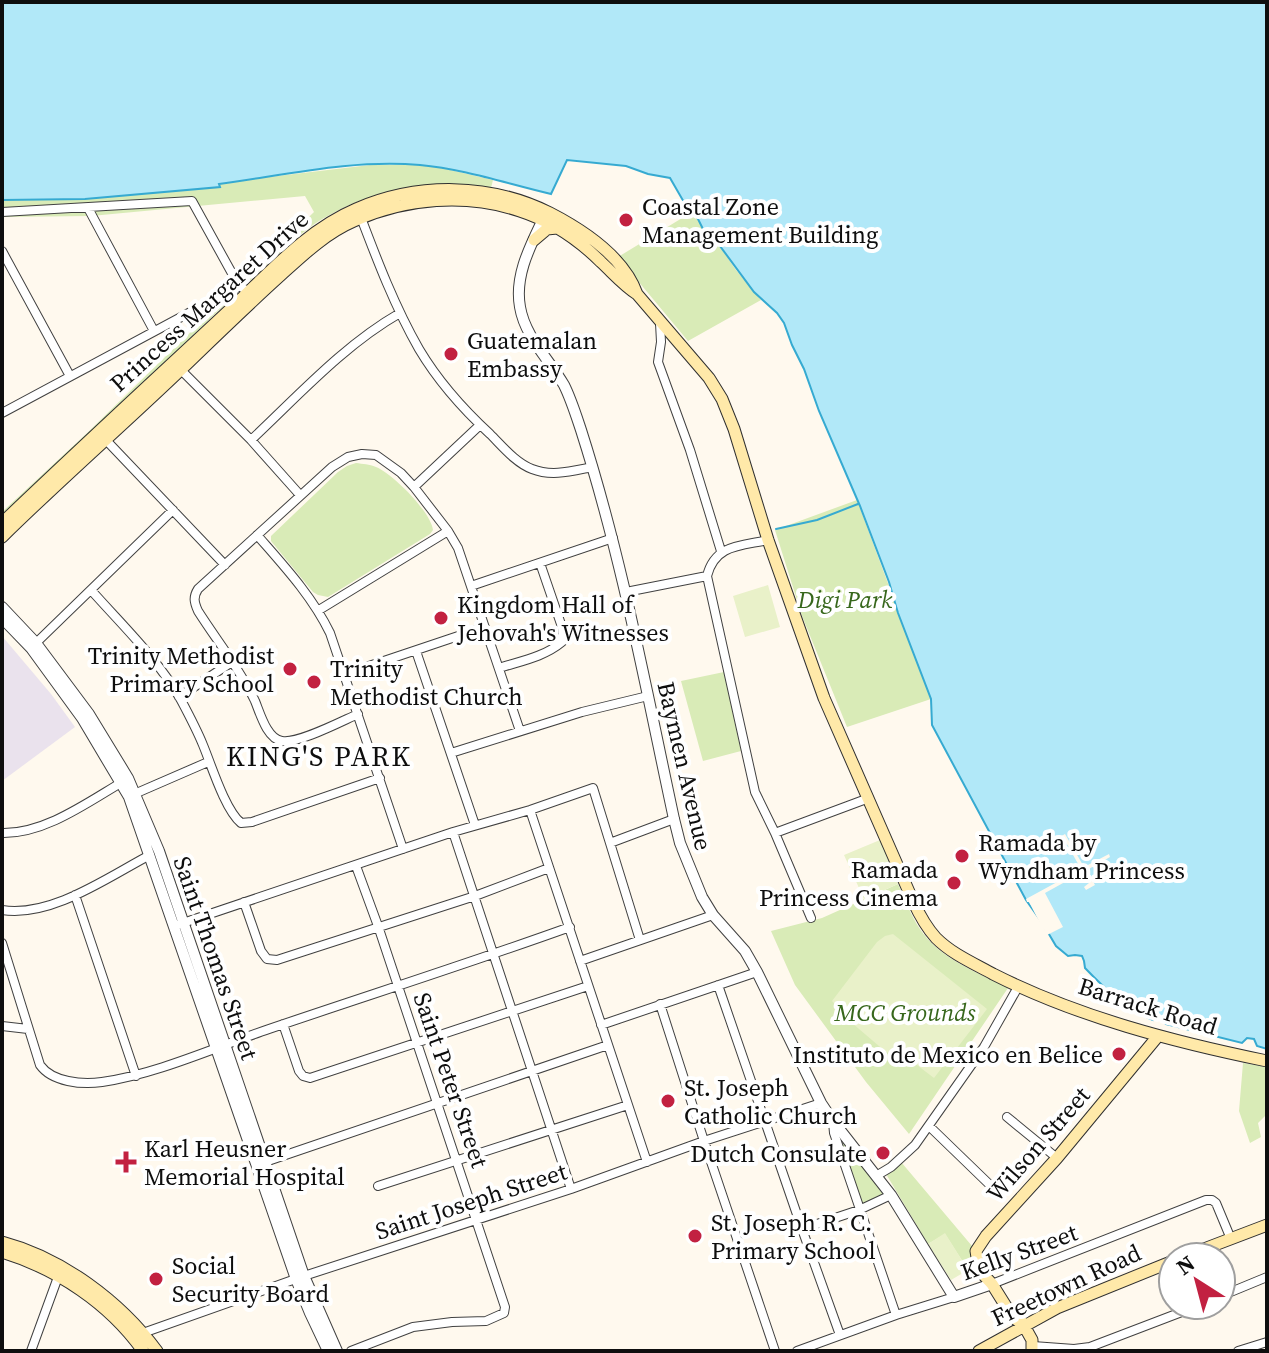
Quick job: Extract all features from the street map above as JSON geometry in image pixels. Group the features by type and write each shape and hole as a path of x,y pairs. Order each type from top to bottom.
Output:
{"main road":[{"name":"Princess Margaret Drive","path":"2,537 102,435 309,236 406,194 447,189 473,190 528,203 593,253 627,288 637,294 709,378 728,413 768,540 824,698 913,901 930,931 954,953 1018,987"},
{"name":"Princess Margaret Drive","path":"360,213 440,201 485,202 544,216 582,232 633,281 637,294"},
{"path":"524,212 534,223 534,240"},
{"path":"534,240 547,229 562,229"},
{"name":"Princess Margaret Drive","path":"2,523 181,370 249,291"},
{"name":"Barrack Road","path":"1018,987 1158,1036 1267,1061"},
{"name":"Wilson Street","path":"1032,1349 1032,1340 1024,1326 1012,1316 992,1284 979,1270 976,1251 1158,1036"},
{"path":"1226,1241 1267,1225"},
{"path":"2,1242 33,1253 72,1274 120,1309 138,1335 143,1351"},
{"path":"2,1252 34,1264 83,1292 157,1351"},
{"name":"Freetown Road","path":"979,1351 1069,1303 1157,1267"}],"street":[{"path":"2,212 192,201 249,291 154,331 2,413"},
{"path":"88,208 154,331"},
{"path":"360,213 400,313 421,352 442,382 480,425 518,461 532,469 552,474 593,467"},
{"name":"Baymen Avenue","path":"544,216 520,278 520,311 530,336 564,386 593,467 626,592 674,819 690,872 713,915 745,951 757,972 821,1103 891,1195 954,1297"},
{"path":"2,251 70,376"},
{"path":"251,440 351,347 377,326 400,313"},
{"path":"660,320 658,362 690,450 721,551"},
{"path":"660,351 669,345 679,344"},
{"path":"181,370 251,440 300,495"},
{"path":"414,487 480,425"},
{"path":"102,435 225,565"},
{"path":"358,714 297,739 284,742 275,739 247,684 195,603 194,596 332,467 348,457 362,454 376,455 401,473 458,548 520,731"},
{"path":"36,643 173,510"},
{"path":"319,610 448,531"},
{"path":"257,535 319,610 330,633 403,849"},
{"path":"471,586 613,538"},
{"path":"768,540 721,551 709,566 707,576 755,792 811,918"},
{"path":"499,668 553,650 562,642 563,630 540,563"},
{"path":"626,592 707,576"},
{"path":"91,590 146,652 179,697 203,743 208,762 233,814 241,823 252,822 380,778"},
{"name":"Saint Thomas Street","path":"2,607 36,643 53,672"},
{"name":"Saint Thomas Street","path":"2,618 89,714 159,851 178,925"},
{"path":"345,674 485,627"},
{"path":"416,651 475,825"},
{"path":"179,697 232,662"},
{"path":"451,753 582,712 648,696"},
{"path":"132,795 208,762"},
{"path":"2,834 28,830 61,817 125,780"},
{"path":"178,925 593,788 640,940"},
{"name":"Saint Thomas Street","path":"132,795 150,855 178,925 300,1278 337,1351"},
{"path":"775,833 869,798"},
{"path":"530,810 647,1162"},
{"path":"610,843 674,819"},
{"path":"453,832 571,1189"},
{"path":"2,910 31,911 75,895 150,855"},
{"name":"Saint Peter Street","path":"351,1351 413,1327 486,1321 499,1317 505,1307 356,866"},
{"path":"244,902 261,951 267,959 277,960 475,896 549,868"},
{"path":"75,895 136,1076"},
{"path":"580,961 713,915"},
{"path":"2,943 40,1065 50,1075 79,1083 98,1083 136,1076 570,927"},
{"path":"601,1025 757,972"},
{"path":"718,985 840,1335"},
{"path":"283,1024 299,1071 310,1078 588,986"},
{"path":"876,1176 915,1145 984,1047 1018,987"},
{"path":"660,1004 775,1351"},
{"path":"2,1026 28,1029"},
{"path":"265,1162 608,1045"},
{"name":"Saint Thomas Street","path":"220,1046 265,1162 310,1313 328,1351"},
{"name":"Saint Joseph Street","path":"138,1335 821,1103"},
{"path":"378,1186 628,1105"},
{"path":"1007,1117 1057,1158"},
{"path":"833,1121 834,1133 859,1210 896,1315"},
{"path":"929,1126 990,1185"},
{"path":"802,1229 859,1210 891,1195"},
{"name":"Kelly Street","path":"797,1351 992,1284 1206,1200 1216,1203 1231,1239"},
{"path":"31,1351 58,1277"},
{"path":"1237,1289 1267,1277"},
{"path":"1032,1349 1090,1347 1158,1321"},
{"path":"1238,1351 1267,1342"}],"shaded area":[{"path":"2,636 75,727 2,781"}],"green space":[{"path":"370,165 442,168 493,180 491,188 446,184 402,188 359,201 313,225 271,260 2,519 2,512 314,212 305,196 91,216 2,217 2,200 85,199"},
{"path":"692,212 761,300 688,341 618,257"},
{"path":"356,463 376,467 392,477 419,504 433,530 328,597 318,595 271,541 271,536 338,472"},
{"name":"Digi Park","path":"857,500 931,699 847,727 802,616 775,530"},
{"path":"768,585 780,627 745,637 733,596"},
{"path":"724,672 741,751 703,761 681,681"},
{"path":"880,840 898,884 864,899 844,855"},
{"name":"MCC Grounds","path":"898,884 917,924 938,949 1008,988 909,1134 866,1082 795,985 771,931 822,918"},
{"path":"893,934 987,1009 934,1078 909,1059 886,1052 832,1001 877,942"},
{"path":"1243,1063 1267,1067 1267,1114 1258,1123 1261,1137 1250,1143 1239,1111"},
{"path":"833,1129 887,1198 864,1208"},
{"path":"896,1156 981,1260 968,1270 945,1234 928,1244 886,1174"},
{"path":"945,1233 968,1270 951,1280 928,1244"}],"water":[{"path":"2,2 1267,2 1267,1049 1257,1046 1254,1039 1247,1038 1242,1043 1166,1024 1165,1017 1158,1015 1153,1020 1125,1004 1100,983 1085,968 1082,956 1068,956 1056,946 1026,900 932,725 931,699 889,582 784,323 754,292 714,238 703,229 670,178 626,166 567,160 551,194 436,167 370,164 294,172 219,184 220,187 85,199 2,200"}],"pier":[{"path":"1065,834 1084,867 1109,854 1110,857 1087,870 1095,885 1086,890 1084,887 1089,883 1083,872 1045,893 1063,927 1047,935 1026,899 1081,869 1064,839 1051,846 1049,843"}],"waterway":[{"path":"776,529 817,520 858,504"}],"place":[{"name":"Coastal Zone Management Building","path":"626,220"},
{"name":"Guatemalan Embassy","path":"451,354"},
{"name":"Kingdom Hall of Jehovah's Witnesses","path":"441,618"},
{"name":"Trinity Methodist Primary School","path":"290,669"},
{"name":"Trinity Methodist Church","path":"314,682"},
{"name":"Ramada by Wyndham Princess","path":"962,856"},
{"name":"Ramada Princess Cinema","path":"954,883"},
{"name":"Instituto de Mexico en Belice","path":"1119,1054"},
{"name":"St. Joseph Catholic Church","path":"668,1101"},
{"name":"Dutch Consulate","path":"883,1153"},
{"name":"Karl Heusner Memorial Hospital","path":"126,1162"},
{"name":"St. Joseph R. C. Primary School","path":"695,1236"},
{"name":"Social Security Board","path":"156,1279"}],"district":[{"name":"KING'S PARK","path":"319,756"}]}
